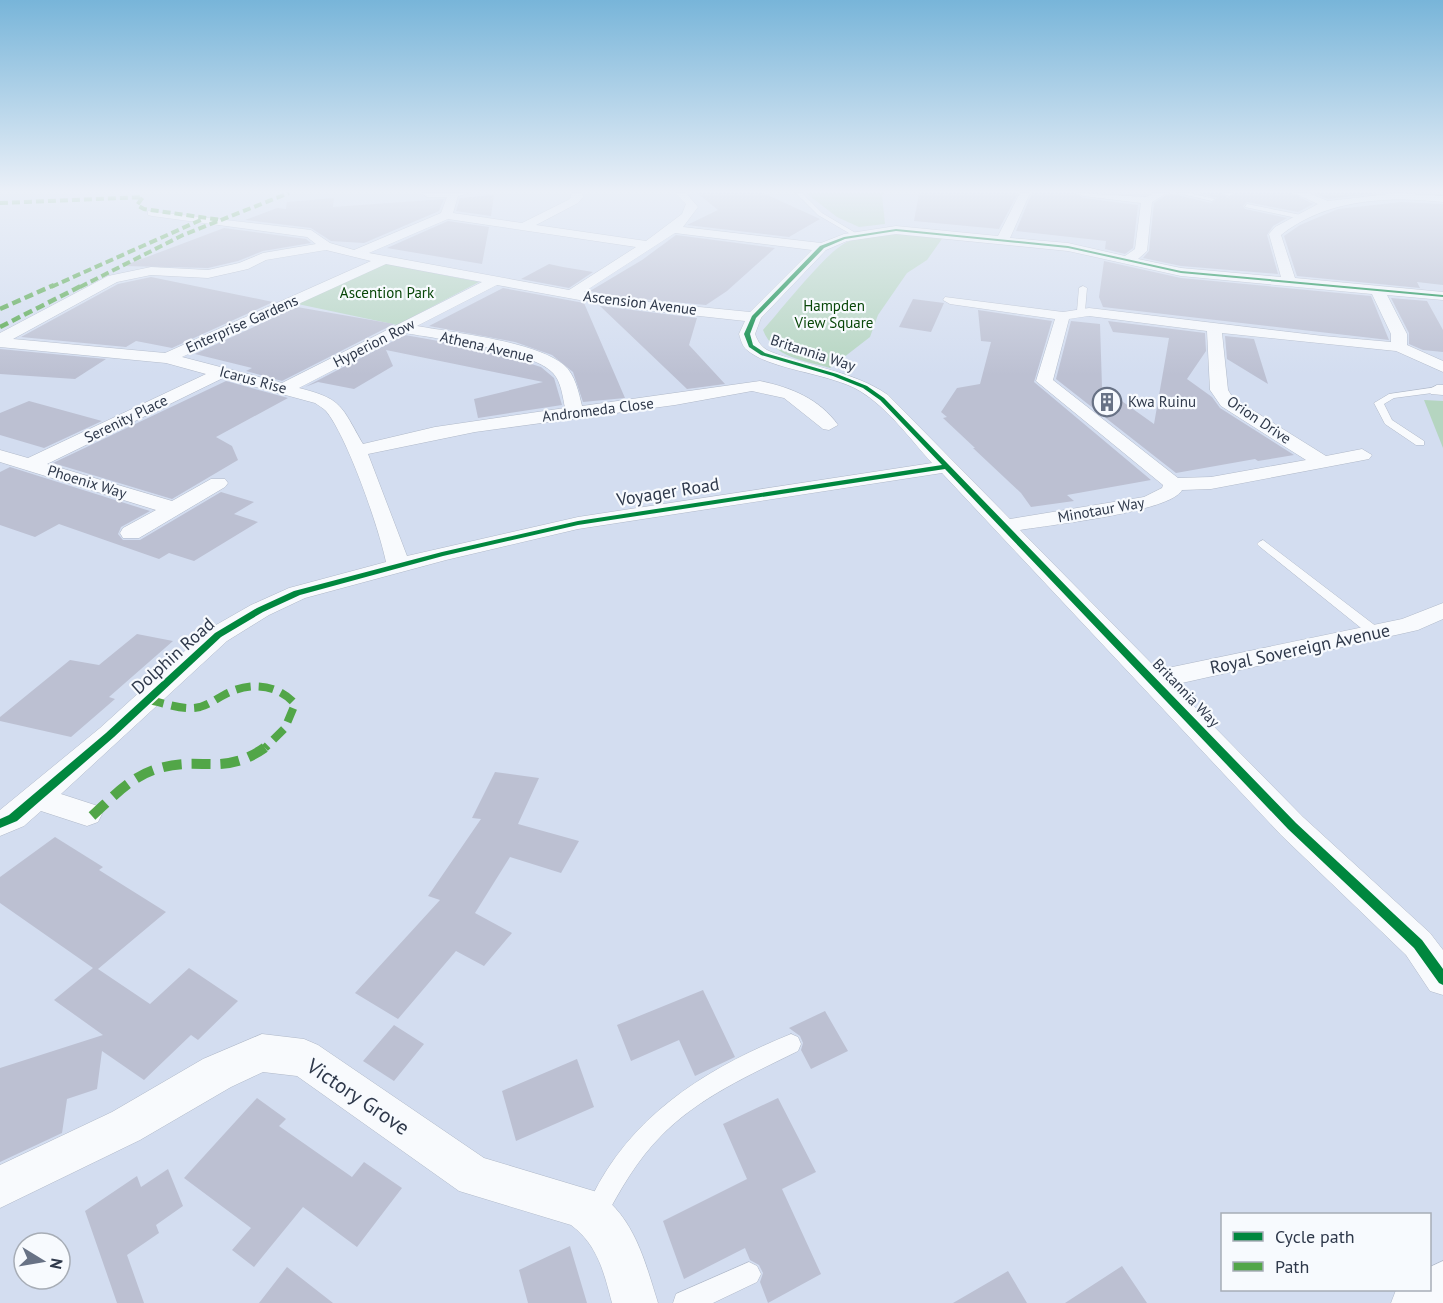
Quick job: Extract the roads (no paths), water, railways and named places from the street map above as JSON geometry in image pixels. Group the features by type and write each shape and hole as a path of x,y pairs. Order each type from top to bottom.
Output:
{"street":[{"path":"0,340 113,279 129,274 169,271 208,274 281,254"},
{"name":"Ascension Avenue","path":"355,254 570,295 627,304 754,317"},
{"path":"570,295 633,254"},
{"name":"Britannia Way","path":"816,254 754,317 747,334 752,346 779,360 835,375 865,387 882,399 1292,826 1418,944 1443,979"},
{"name":"Britannia Way","path":"1103,254 1181,272 1290,284 1376,288 1443,296"},
{"path":"1129,259 1136,254"},
{"path":"1280,254 1285,275 1290,284"},
{"name":"Enterprise Gardens","path":"167,358 383,260"},
{"name":"Hyperion Row","path":"286,388 494,281"},
{"path":"1376,288 1399,334 1399,347"},
{"path":"950,300 985,310 1063,316 1081,311 1330,342 1399,347 1443,367"},
{"path":"1063,316 1044,381 1173,484"},
{"name":"Athena Avenue","path":"402,328 520,352 547,360 561,370 575,413"},
{"name":"Orion Drive","path":"1214,328 1218,390 1227,402 1323,462"},
{"name":"Icarus Rise","path":"0,340 167,358 321,399 333,407 357,451 393,542 398,565"},
{"name":"Serenity Place","path":"29,465 223,372"},
{"name":"Andromeda Close","path":"357,451 430,434 678,400 757,386 789,392 806,403 829,425"},
{"name":"Orion Drive","path":"1173,484 1212,483 1362,455"},
{"name":"Phoenix Way","path":"0,456 173,508"},
{"name":"Voyager Road","path":"398,565 578,523 945,467"},
{"path":"131,533 218,483"},
{"name":"Minotaur Way","path":"1005,526 1149,502 1172,491 1173,484"},
{"name":"Dolphin Road","path":"0,824 13,818 110,735 218,635 260,610 297,593 398,565"},
{"name":"Royal Sovereign Avenue","path":"1154,680 1376,633 1409,625 1443,610"},
{"path":"36,798 87,814"},
{"name":"Victory Grove","path":"0,1187 126,1126 217,1073 262,1053 304,1058 474,1176 582,1207 595,1214"},
{"path":"595,1214 619,1247 635,1303"},
{"path":"1414,1303 1443,1284"}],"lane":[{"path":"1081,311 1083,288"},
{"path":"1420,443 1388,422 1379,403 1392,396 1440,390"},
{"path":"1263,544 1376,633"},
{"path":"595,1214 618,1172 663,1119 710,1084 790,1044"},
{"path":"685,1303 749,1274"}],"place":[{"name":"Kwa Ruinu","path":"1107,402"}],"park label":[{"name":"Ascention Park","path":"387,293"},
{"name":"Hampden View Square","path":"834,314"}]}
